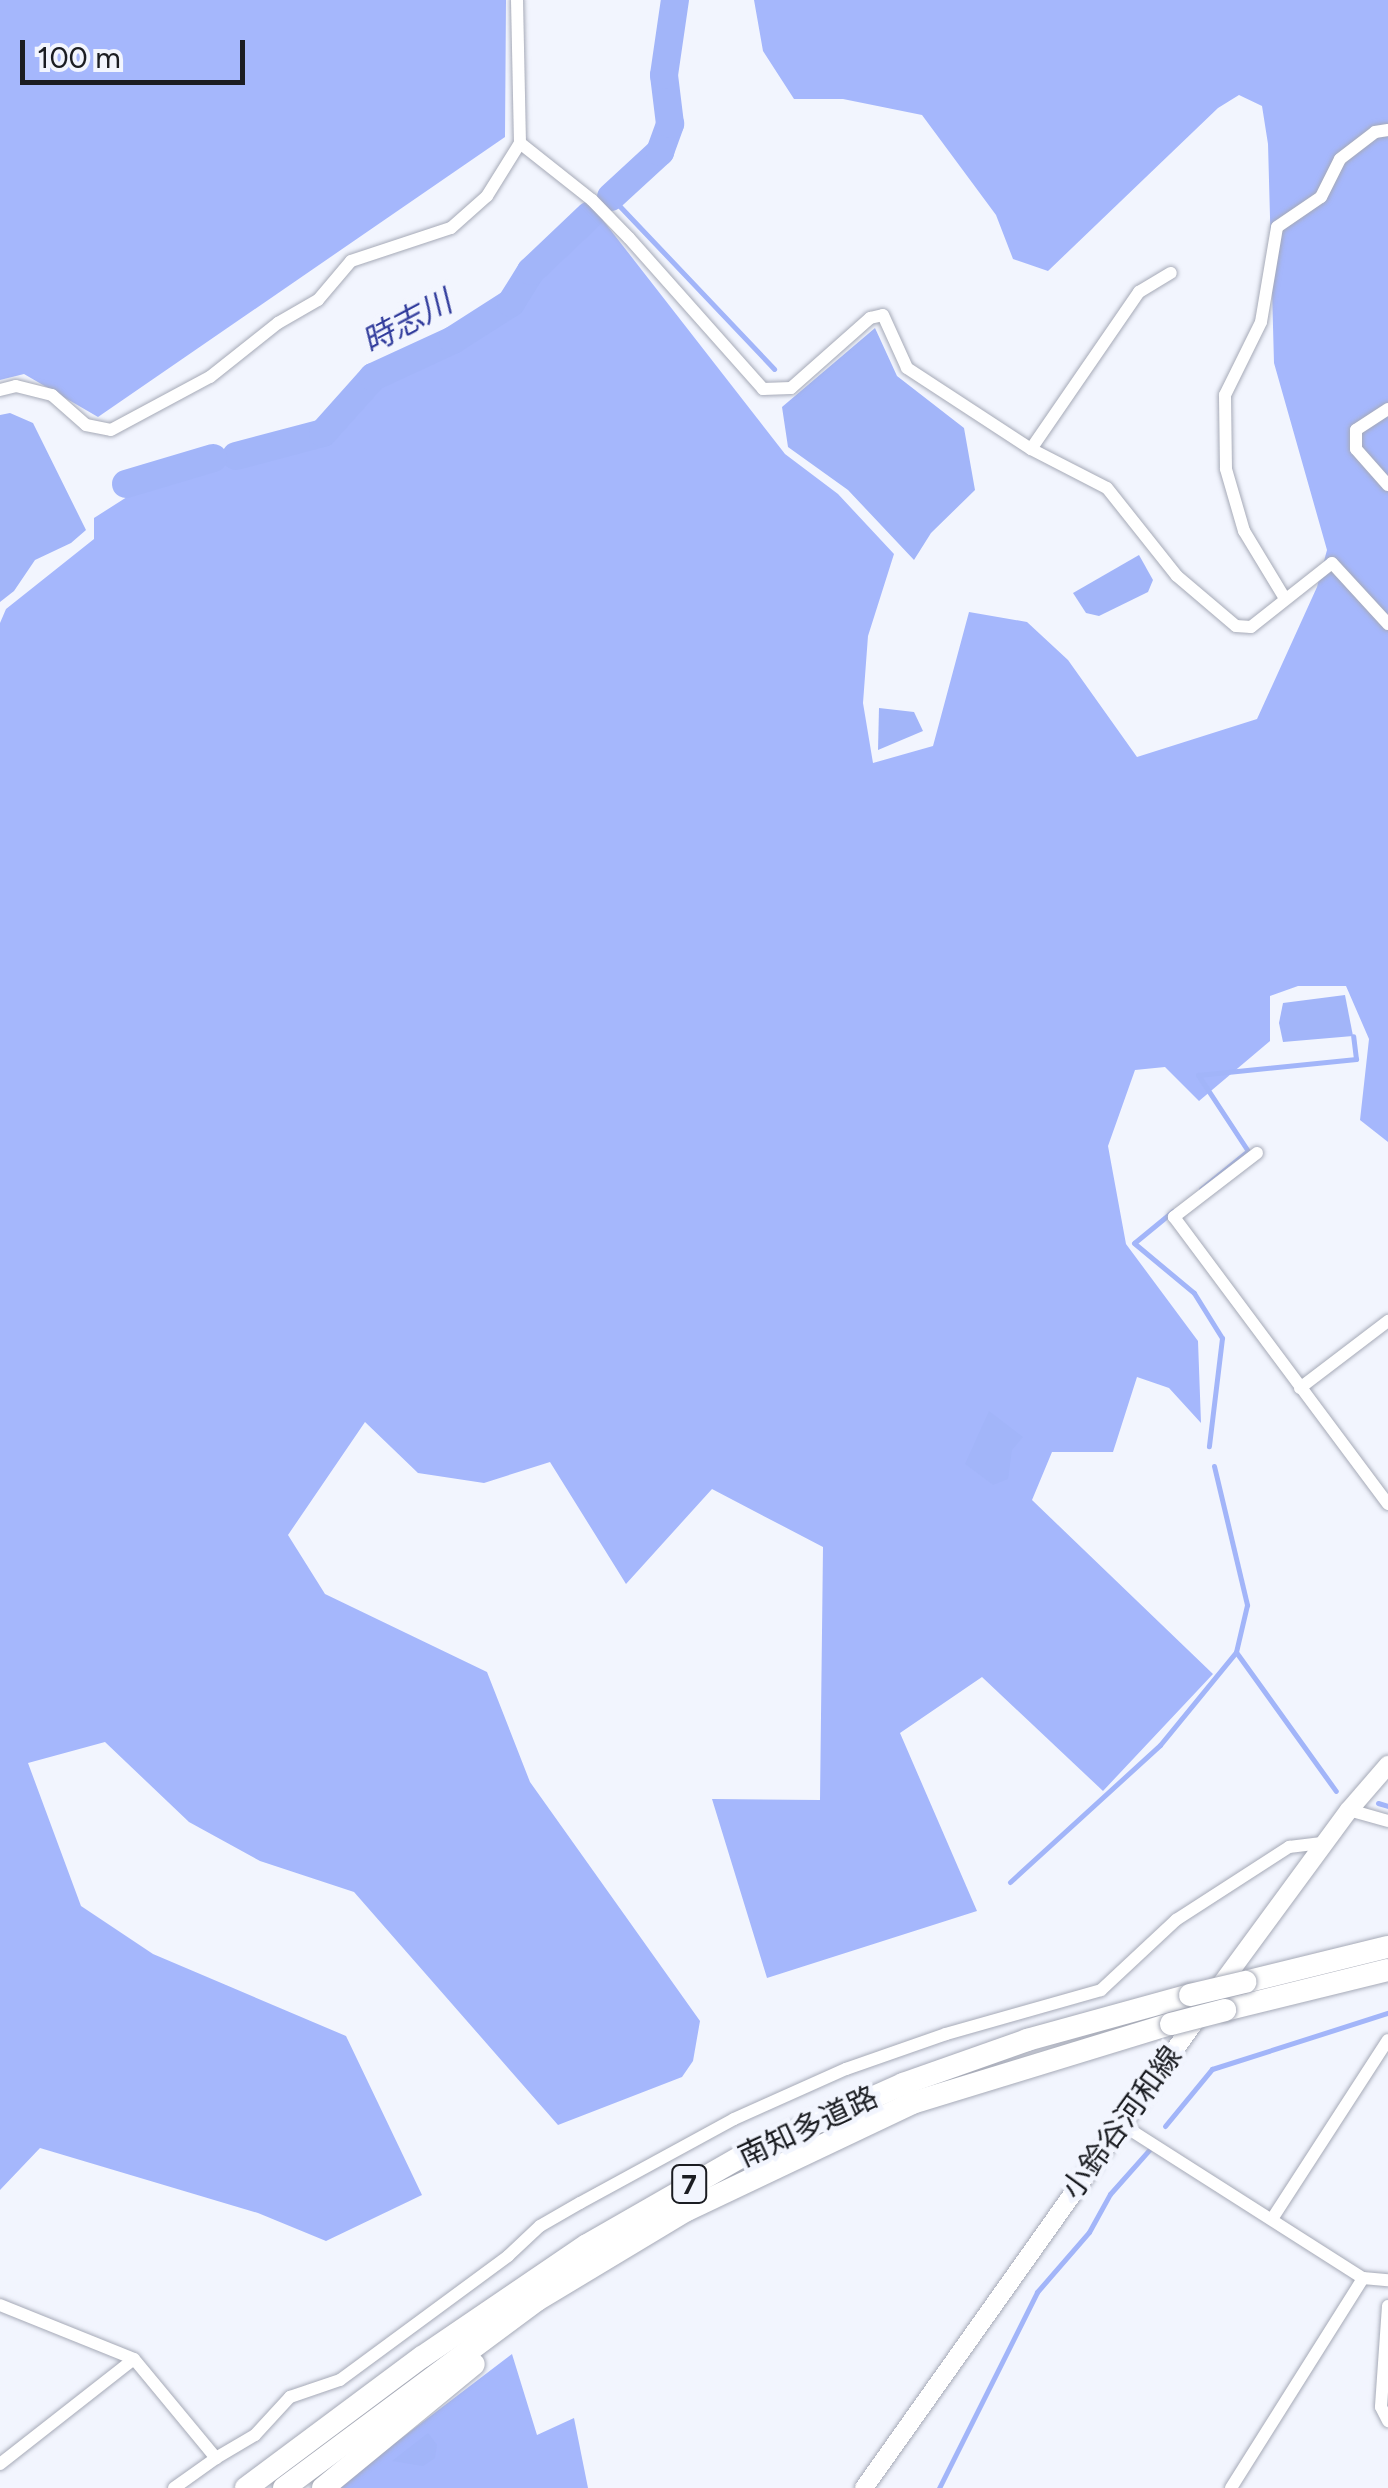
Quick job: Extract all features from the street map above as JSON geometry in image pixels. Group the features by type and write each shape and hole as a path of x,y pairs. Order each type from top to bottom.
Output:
{"highway":[{"name":"南知多道路","path":"246,2488 422,2357 572,2256 664,2198 746,2154 903,2084 1028,2040 1190,1995 1388,1947"},
{"name":"南知多道路","path":"284,2488 537,2300 686,2210 895,2110 1035,2062 1388,1970"},
{"path":"323,2488 532,2320 537,2300"}],"main road":[{"name":"小鈴谷河和線","path":"864,2488 1121,2124 1349,1810 1388,1765"}],"street":[{"path":"0,390 16,386 52,395 86,425 111,430 210,378 278,323 318,300 351,261 451,228 486,196 520,142 516,0"},
{"path":"1284,597 1244,531 1226,469 1225,395 1261,322 1276,228 1321,197 1340,159 1374,132 1388,130"},
{"path":"520,142 592,200 630,238 764,388 791,388 870,318 883,315 907,368 1032,448 1107,488 1177,576 1236,626 1251,627 1284,597 1332,563 1388,624"},
{"path":"1032,448 1138,292 1171,272"},
{"path":"1388,410 1356,430 1356,449 1388,485"},
{"path":"1257,1154 1174,1217 1388,1504"},
{"path":"1300,1388 1388,1321"},
{"path":"1349,1810 1388,1822"},
{"path":"174,2488 255,2435 290,2397 340,2380 540,2226 580,2203 734,2119 846,2069 964,2028 1101,1990 1176,1920 1289,1847 1324,1844"},
{"path":"1272,2219 1388,2040"},
{"path":"1121,2124 1363,2278 1388,2280"},
{"path":"1230,2488 1363,2278"},
{"path":"0,2305 134,2359 216,2458"},
{"path":"1388,2306 1381,2407 1388,2421"},
{"path":"0,2464 134,2359"}],"shaded area":[{"path":"0,0 506,0 505,137 98,417 24,374 0,380"},
{"path":"754,0 1388,0 1388,1142 1360,1120 1369,1039 1346,986 1298,986 1270,996 1270,1041 1199,1101 1165,1067 1135,1070 1108,1146 1126,1244 1198,1341 1201,1423 1169,1388 1137,1377 1113,1452 1052,1452 1032,1500 1213,1674 1103,1791 982,1677 900,1733 977,1911 767,1978 712,1799 820,1800 823,1547 712,1489 626,1584 550,1462 484,1483 418,1473 365,1422 288,1535 325,1594 487,1672 530,1782 700,2021 693,2061 682,2077 558,2125 354,1892 260,1861 189,1822 105,1742 28,1763 81,1906 153,1954 346,2036 422,2195 326,2241 258,2213 40,2148 0,2190 0,623 6,609 94,539 94,518 196,453 328,442 377,382 455,349 533,286 602,219 785,454 838,494 894,554 868,636 863,703 873,763 933,746 969,612 1027,622 1068,660 1137,757 1257,719 1317,587 1327,550 1274,363 1268,144 1262,106 1239,95 1218,108 1048,271 1013,259 996,215 922,115 843,99 794,99 763,51"},
{"path":"875,328 897,376 964,428 975,490 931,533 914,560 848,490 788,447 782,407"},
{"path":"10,413 33,423 86,530 71,543 35,560 14,591 0,602 0,415"},
{"path":"1139,555 1153,580 1148,592 1099,616 1086,613 1073,593"},
{"path":"879,708 914,712 923,731 878,750"},
{"path":"1345,995 1353,1036 1283,1042 1279,1023 1283,1003"},
{"path":"989,1411 1023,1437 1012,1450 1008,1479 993,1485 965,1464"},
{"path":"512,2354 537,2435 574,2418 588,2488 336,2488"},
{"path":"428,2433 437,2445 435,2458 423,2466 392,2461"}],"waterway":[{"name":"時志川","path":"611,197 660,152 670,124 664,75 675,0"},
{"path":"611,197 774,369"},
{"name":"時志川","path":"236,456 323,433 373,377 453,340 511,303 531,271 590,215"},
{"name":"時志川","path":"126,484 213,458"},
{"path":"1201,1189 1248,1151 1198,1075 1356,1059 1353,1036"},
{"path":"1173,1211 1134,1243 1194,1293 1222,1338 1209,1446"},
{"path":"1214,1466 1247,1605 1236,1652"},
{"path":"1010,1882 1160,1745 1236,1652 1336,1791"},
{"path":"1378,1803 1388,1806"},
{"path":"1165,2126 1212,2069 1388,2013"},
{"path":"939,2488 1037,2292 1089,2232 1110,2194 1150,2149"}]}
